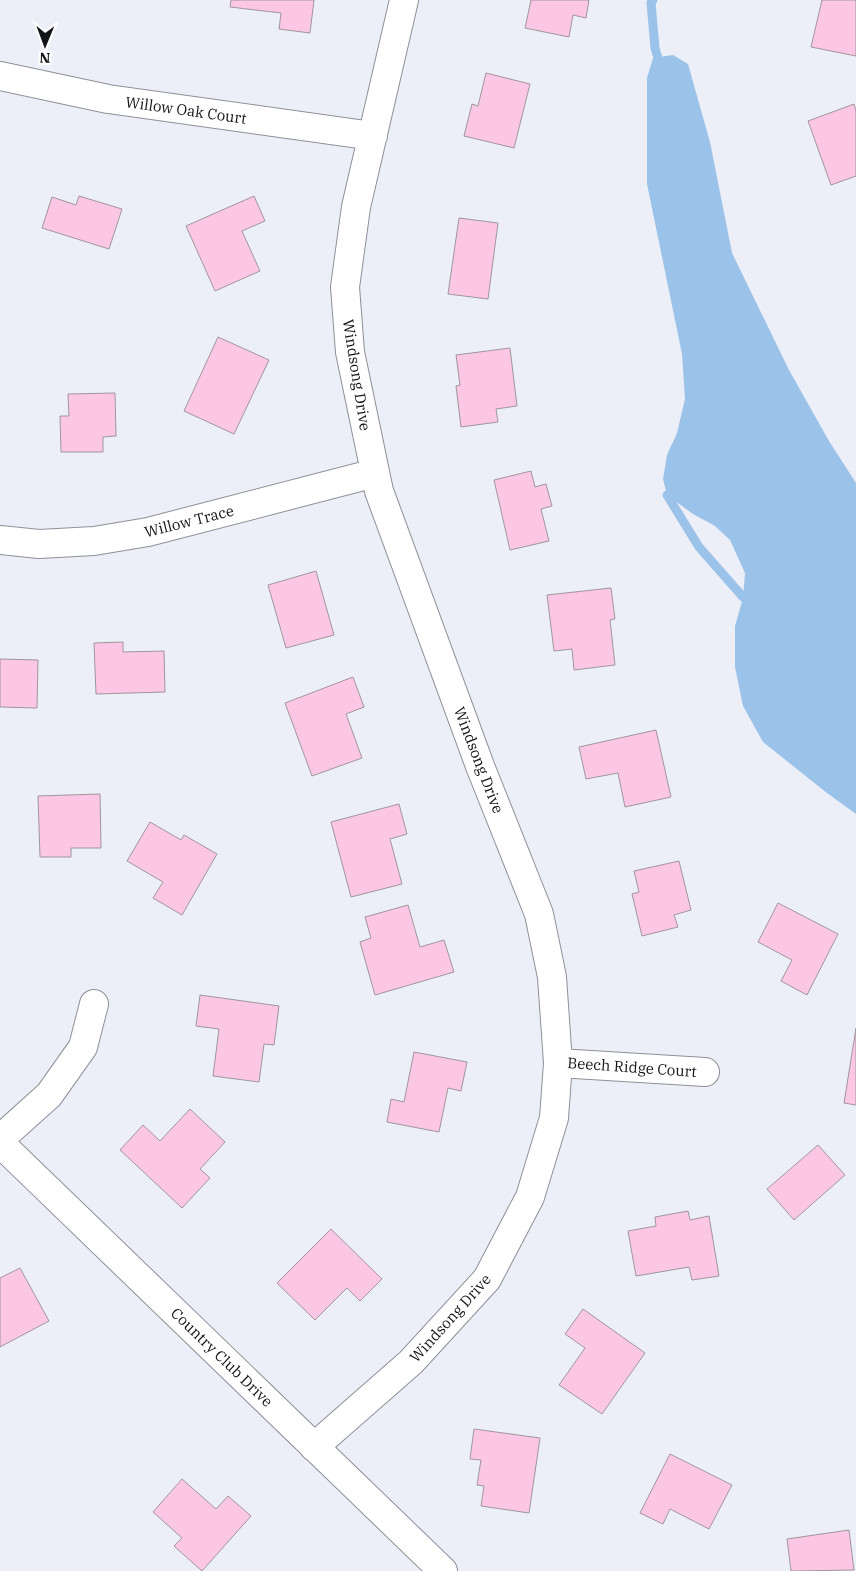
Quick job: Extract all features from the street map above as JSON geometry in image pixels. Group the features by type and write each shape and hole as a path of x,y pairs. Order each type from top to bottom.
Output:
{"street":[{"name":"Windsong Drive","path":"314,1447 411,1362 487,1279 530,1197 554,1118 558,1063 552,977 539,914 480,766 379,491 350,352 345,287 356,207 404,0"},
{"name":"Willow Oak Court","path":"0,76 108,99 373,136"},
{"name":"Willow Trace","path":"0,540 39,544 94,540 148,532 375,473"},
{"path":"0,1139 49,1095 83,1047 94,1004"},
{"name":"Beech Ridge Court","path":"558,1063 705,1072"},
{"name":"Country Club Drive","path":"0,1143 443,1571"}],"water":[{"path":"673,55 688,64 710,142 732,253 789,370 829,441 856,483 856,814 763,742 743,706 735,667 735,626 743,598 745,573 730,540 715,526 693,514 667,495 663,479 667,455 677,433 685,399 682,354 647,184 647,78 653,58"}],"building":[{"path":"231,0 314,0 310,33 279,29 281,13 230,7"},
{"path":"531,0 589,0 586,18 573,15 569,37 525,28"},
{"path":"822,0 856,0 856,56 811,47"},
{"path":"486,73 530,84 514,148 464,136 472,104 478,106"},
{"path":"854,104 856,111 856,176 831,185 808,121"},
{"path":"79,196 122,209 109,249 42,228 52,197 76,205"},
{"path":"254,196 265,221 242,231 260,271 215,291 186,226"},
{"path":"459,218 498,223 488,299 448,294"},
{"path":"218,337 269,360 234,434 184,411"},
{"path":"510,348 517,406 496,409 498,422 461,427 456,386 460,385 456,355"},
{"path":"115,393 116,436 103,437 103,452 61,452 60,416 69,416 68,394"},
{"path":"531,471 535,487 546,484 552,506 541,509 549,541 510,550 494,480"},
{"path":"316,571 334,635 286,648 268,585"},
{"path":"611,588 615,619 610,620 615,665 574,670 572,649 554,651 547,595"},
{"path":"123,642 123,652 164,651 165,692 96,694 94,643"},
{"path":"0,659 38,660 37,708 0,707"},
{"path":"353,677 364,707 346,714 362,758 312,776 285,703"},
{"path":"656,730 671,797 625,807 618,773 586,779 579,747"},
{"path":"100,794 101,848 71,848 71,857 40,857 38,796"},
{"path":"399,804 407,834 390,839 402,884 351,897 331,822"},
{"path":"150,822 181,840 184,835 217,854 182,915 153,898 163,882 127,861"},
{"path":"679,861 691,910 674,915 678,927 642,936 632,894 639,892 634,871"},
{"path":"778,903 838,934 807,995 781,981 792,960 758,942"},
{"path":"408,905 420,947 444,940 454,972 375,995 360,942 371,938 365,917"},
{"path":"200,995 279,1006 274,1045 264,1044 259,1082 213,1076 219,1029 196,1026"},
{"path":"856,1028 856,1105 844,1103"},
{"path":"414,1052 467,1062 461,1091 448,1088 439,1132 387,1122 391,1099 404,1102"},
{"path":"190,1109 225,1142 200,1169 210,1178 182,1208 120,1150 143,1125 160,1141"},
{"path":"818,1145 845,1175 794,1220 767,1189"},
{"path":"688,1211 690,1220 709,1216 719,1276 692,1280 689,1267 636,1276 628,1231 656,1226 655,1217"},
{"path":"331,1229 382,1279 360,1301 347,1288 315,1320 277,1283"},
{"path":"20,1268 49,1321 0,1347 0,1278"},
{"path":"583,1309 645,1353 602,1414 559,1385 585,1348 565,1334"},
{"path":"474,1429 540,1438 529,1513 481,1506 484,1486 477,1485 481,1460 470,1459"},
{"path":"670,1454 732,1485 709,1529 670,1509 663,1524 640,1513"},
{"path":"182,1479 216,1509 228,1496 251,1516 202,1571 174,1546 182,1538 153,1512"},
{"path":"849,1530 854,1570 791,1571 787,1539"}],"waterway":[{"path":"653,0 651,3 655,48 658,58"},
{"path":"667,495 699,547 743,597"}]}
